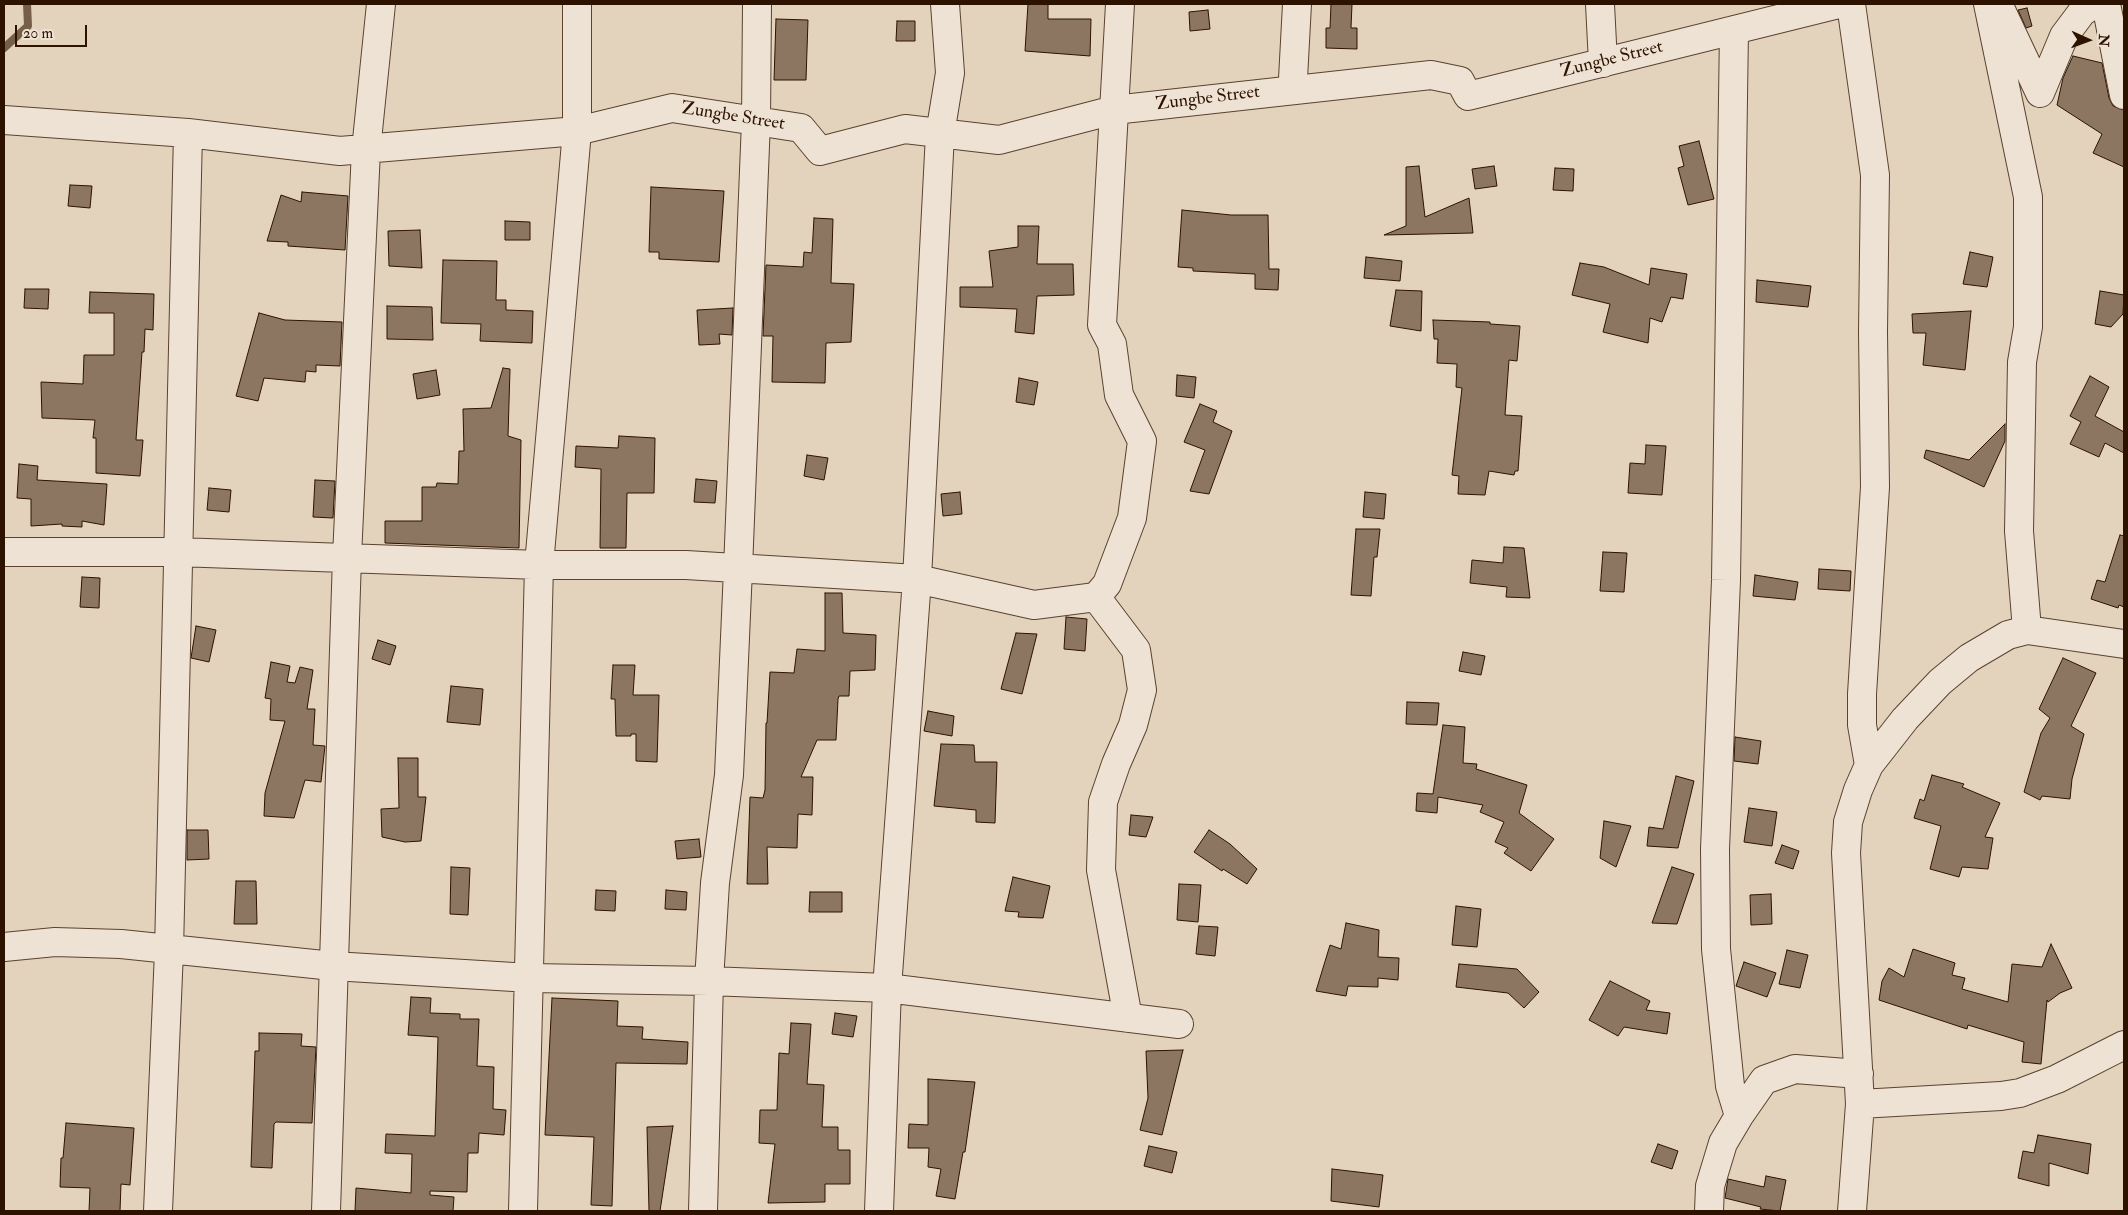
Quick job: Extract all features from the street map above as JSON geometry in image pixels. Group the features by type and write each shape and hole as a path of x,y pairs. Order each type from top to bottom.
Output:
{"street":[{"path":"326,1211 347,557 366,150 381,4"},
{"path":"523,1211 539,565 577,131 577,4"},
{"path":"703,1211 708,981 715,883 729,775 756,121 758,4"},
{"path":"879,1211 887,988 917,579 940,134 950,73 945,4"},
{"path":"4,552 178,552 539,565 678,565 917,579 1034,605 1096,597 1108,584 1132,518 1142,441 1118,394 1112,344 1102,324 1120,4"},
{"path":"1293,79 1297,4"},
{"path":"1600,4 1603,63"},
{"name":"Zungbe Street","path":"4,120 188,133 340,152 577,131 672,108 801,128 820,151 905,129 999,140 1114,110 1432,75 1460,81 1468,96 1839,4"},
{"path":"1851,4 1875,175 1873,332 1875,488 1862,702 1862,725 1868,765"},
{"path":"1987,4 2028,197 2028,327 2022,362 2019,531 2026,630"},
{"path":"1987,4 1999,43 2009,52 2048,73"},
{"path":"1998,4 2040,93 2064,36 2082,12 2094,4"},
{"path":"2106,4 2124,95"},
{"path":"1734,30 1726,580 1715,849 1716,949 1730,1086 1739,1116"},
{"path":"4,120 4,126"},
{"path":"158,1211 169,951 188,133"},
{"path":"1096,597 1136,650 1142,690 1133,725 1116,764 1103,802 1101,870 1128,1018"},
{"path":"1852,1211 1860,1104 1846,853 1848,822 1868,765 1905,719 1948,676 1969,658 2008,635 2026,630 2124,644"},
{"path":"4,947 55,942 121,944 169,951 333,966 530,978 708,981 887,988 1179,1024"},
{"path":"1860,1104 2020,1094 2057,1079 2124,1044"},
{"path":"1709,1211 1710,1186 1724,1143 1739,1116 1764,1080 1795,1068 1858,1074"}],"building":[{"path":"1028,4 1048,4 1048,19 1091,19 1090,56 1025,51"},
{"path":"1331,4 1352,4 1351,28 1357,28 1357,49 1326,48 1326,28 1330,28"},
{"path":"2027,8 2032,26 2026,28 2018,10"},
{"path":"1208,10 1210,29 1190,31 1189,12"},
{"path":"776,19 808,20 806,80 774,80"},
{"path":"897,21 915,21 915,41 896,41"},
{"path":"2073,56 2102,63 2109,98 2113,106 2124,110 2124,167 2093,153 2102,134 2057,105 2063,78"},
{"path":"1699,141 1714,199 1688,205 1678,168 1684,166 1679,146"},
{"path":"1419,166 1425,217 1469,198 1473,233 1384,235 1406,226 1406,167"},
{"path":"1494,166 1497,186 1475,189 1472,169"},
{"path":"1555,168 1574,169 1573,191 1553,190"},
{"path":"70,185 92,186 90,208 68,206"},
{"path":"651,187 724,191 719,262 659,259 659,252 649,252"},
{"path":"302,192 348,196 345,250 288,246 288,242 267,241 281,195 301,202"},
{"path":"1182,210 1231,215 1268,215 1269,269 1279,269 1278,290 1255,289 1255,274 1193,271 1193,268 1178,267"},
{"path":"814,218 833,219 831,283 854,284 851,342 826,343 825,383 772,382 773,336 763,336 766,265 803,267 804,252 812,253"},
{"path":"505,221 530,222 530,240 505,240"},
{"path":"1018,226 1039,226 1037,264 1073,264 1074,295 1037,296 1034,334 1015,332 1017,309 960,307 960,287 993,287 989,251 1018,247"},
{"path":"420,230 422,268 389,266 388,231"},
{"path":"1970,252 1993,257 1987,287 1963,284"},
{"path":"1366,257 1402,261 1400,281 1364,278"},
{"path":"443,260 497,261 496,300 506,300 506,310 533,311 532,343 480,341 481,324 441,323"},
{"path":"1580,263 1604,267 1649,285 1651,268 1687,274 1683,299 1671,297 1662,322 1650,318 1648,343 1603,332 1610,304 1572,295"},
{"path":"1757,280 1811,286 1808,307 1756,302"},
{"path":"25,289 49,289 48,309 24,308"},
{"path":"1396,290 1422,291 1421,331 1390,326"},
{"path":"2100,291 2124,295 2123,314 2111,327 2095,324"},
{"path":"90,292 154,294 153,330 145,329 144,352 142,352 136,440 143,440 140,476 96,473 96,438 93,438 95,420 42,418 41,382 83,384 84,355 114,355 114,313 89,313"},
{"path":"387,306 432,307 433,340 387,339"},
{"path":"733,308 732,335 719,334 720,344 699,345 697,310"},
{"path":"1971,311 1965,370 1923,365 1926,333 1913,333 1912,314"},
{"path":"259,313 285,320 342,322 340,366 316,365 316,372 306,371 305,382 264,378 258,401 236,396"},
{"path":"1433,320 1490,322 1490,324 1520,326 1517,361 1509,360 1505,415 1522,416 1518,471 1515,471 1514,475 1489,471 1485,495 1458,494 1459,476 1452,475 1462,388 1456,387 1457,364 1437,363 1438,339 1434,339"},
{"path":"503,368 510,369 508,436 521,440 519,548 385,543 385,521 422,521 422,487 436,487 437,483 458,484 459,451 464,451 463,409 491,408"},
{"path":"436,370 440,395 417,399 413,374"},
{"path":"1177,375 1196,377 1194,398 1176,396"},
{"path":"2090,376 2109,387 2095,416 2124,432 2124,453 2105,443 2099,457 2070,444 2081,422 2070,416"},
{"path":"1019,378 1038,382 1034,405 1016,402"},
{"path":"1200,404 1217,411 1213,422 1232,431 1209,494 1190,491 1205,450 1184,442"},
{"path":"2005,424 2005,441 1984,487 1924,458 1926,450 1969,460"},
{"path":"619,436 655,438 654,493 627,493 626,548 600,548 601,469 575,467 576,446 618,448"},
{"path":"1646,445 1666,446 1662,495 1628,493 1630,463 1645,464"},
{"path":"807,455 828,458 824,480 804,476"},
{"path":"19,464 38,466 37,480 107,484 104,525 82,521 82,527 62,526 62,524 31,526 31,499 17,498"},
{"path":"696,479 717,481 715,503 694,502"},
{"path":"315,480 335,481 333,518 313,517"},
{"path":"209,488 231,490 229,512 207,510"},
{"path":"960,492 962,514 943,516 941,494"},
{"path":"1365,492 1386,494 1384,519 1363,517"},
{"path":"1356,529 1380,529 1377,557 1374,557 1371,596 1351,595"},
{"path":"2120,535 2124,536 2124,607 2119,605 2118,608 2091,599 2097,580 2105,582"},
{"path":"1504,547 1524,548 1530,598 1506,597 1507,587 1470,583 1472,560 1503,563"},
{"path":"1603,552 1627,553 1624,592 1600,591"},
{"path":"1819,569 1851,571 1850,591 1818,589"},
{"path":"1755,575 1798,582 1795,600 1753,596"},
{"path":"82,577 100,578 99,608 80,607"},
{"path":"825,593 842,593 843,633 876,635 875,670 850,671 849,696 839,696 838,699 836,740 817,740 801,777 813,777 812,815 798,814 797,848 767,847 768,884 747,884 750,797 763,798 765,790 766,723 770,672 794,673 797,649 825,651"},
{"path":"1066,617 1087,619 1085,651 1064,649"},
{"path":"196,626 216,630 209,662 191,658"},
{"path":"1016,633 1037,634 1022,694 1001,689"},
{"path":"378,640 396,646 390,665 372,659"},
{"path":"1463,652 1485,656 1481,675 1459,671"},
{"path":"2063,658 2096,673 2071,726 2084,734 2072,779 2070,799 2042,796 2040,800 2024,792 2041,733 2050,718 2039,709"},
{"path":"271,662 290,666 287,682 295,683 300,667 313,670 307,709 315,709 313,745 325,746 321,782 305,780 294,818 264,816 265,793 285,721 270,720 271,699 265,698"},
{"path":"613,665 635,665 633,695 659,695 657,762 636,761 636,734 616,736 615,699 611,699"},
{"path":"451,686 483,689 480,725 447,722"},
{"path":"1407,702 1439,703 1437,725 1406,724"},
{"path":"928,711 954,716 952,736 924,731"},
{"path":"1443,725 1465,727 1463,763 1477,764 1476,769 1527,785 1519,813 1554,839 1531,871 1504,853 1508,848 1495,842 1504,822 1480,812 1483,805 1438,797 1437,813 1416,811 1417,793 1433,794"},
{"path":"1735,737 1761,741 1758,764 1734,761"},
{"path":"941,744 974,745 975,762 997,762 995,823 976,822 976,810 934,806"},
{"path":"398,758 418,758 418,797 426,797 421,841 405,842 382,837 381,809 399,808"},
{"path":"1932,775 1964,784 1962,787 2000,803 1985,837 1993,838 1988,869 1962,867 1959,877 1930,869 1941,826 1914,818 1920,799 1924,801"},
{"path":"1676,776 1694,781 1678,848 1647,846 1649,827 1663,829"},
{"path":"1749,808 1777,812 1772,846 1744,842"},
{"path":"1131,815 1153,817 1146,837 1129,835"},
{"path":"1604,821 1631,826 1616,867 1600,858"},
{"path":"187,830 208,830 209,859 187,860"},
{"path":"1209,830 1230,844 1257,869 1247,884 1223,869 1222,871 1194,852"},
{"path":"699,839 701,857 677,859 675,841"},
{"path":"1782,845 1799,851 1793,869 1775,863"},
{"path":"451,867 470,868 468,915 450,914"},
{"path":"1672,867 1694,874 1677,924 1652,923"},
{"path":"1013,877 1050,886 1043,918 1018,917 1019,912 1005,911"},
{"path":"236,881 256,881 257,924 234,924"},
{"path":"1179,884 1201,885 1198,922 1177,920"},
{"path":"596,890 616,891 615,911 595,910"},
{"path":"666,890 687,892 686,910 665,909"},
{"path":"810,892 842,892 842,912 809,912"},
{"path":"1771,894 1772,924 1751,925 1750,895"},
{"path":"1456,906 1481,909 1477,947 1452,945"},
{"path":"1346,923 1379,930 1378,957 1399,958 1398,980 1378,978 1378,987 1348,986 1346,996 1316,991 1330,945 1341,949"},
{"path":"1199,926 1218,927 1215,956 1196,954"},
{"path":"2051,944 2072,988 2060,993 2048,1002 2047,1000 2041,1064 2022,1062 2024,1042 1968,1025 1967,1029 1879,1000 1882,981 1889,968 1904,977 1913,949 1955,963 1952,975 1965,978 1962,989 2008,1002 2012,964 2042,967"},
{"path":"1787,950 1808,955 1800,988 1779,984"},
{"path":"1744,962 1776,973 1767,997 1736,986"},
{"path":"1459,964 1517,969 1539,992 1524,1008 1508,993 1456,987"},
{"path":"1610,981 1650,1001 1646,1010 1670,1013 1667,1034 1624,1027 1618,1036 1589,1020"},
{"path":"411,997 431,998 430,1013 460,1014 460,1019 479,1019 477,1066 494,1067 493,1109 506,1110 504,1135 479,1133 478,1153 468,1153 467,1192 430,1191 430,1195 454,1197 453,1211 355,1211 356,1188 411,1193 412,1154 385,1153 386,1134 435,1136 438,1037 408,1035"},
{"path":"552,998 618,1001 617,1026 643,1027 642,1039 688,1042 687,1064 616,1063 612,1206 591,1205 594,1137 545,1135"},
{"path":"835,1013 857,1016 853,1037 832,1034"},
{"path":"791,1023 811,1024 807,1084 824,1085 822,1127 838,1127 838,1150 850,1150 850,1184 825,1184 825,1202 768,1203 775,1144 759,1143 760,1110 777,1110 779,1053 789,1054"},
{"path":"259,1033 302,1034 301,1046 316,1047 312,1123 276,1122 274,1124 272,1168 251,1167 255,1051 259,1051"},
{"path":"1183,1050 1162,1135 1140,1130 1148,1098 1146,1051"},
{"path":"928,1079 975,1082 965,1152 963,1152 955,1199 936,1196 941,1169 928,1167 929,1148 908,1148 909,1124 928,1125"},
{"path":"66,1123 134,1128 130,1185 121,1184 120,1211 89,1211 90,1188 60,1187 61,1158 63,1158"},
{"path":"673,1126 660,1211 649,1211 647,1127"},
{"path":"2038,1135 2091,1144 2088,1174 2049,1163 2049,1186 2018,1178 2023,1151 2034,1153"},
{"path":"1658,1144 1678,1151 1672,1169 1651,1162"},
{"path":"1149,1146 1177,1152 1172,1173 1144,1166"},
{"path":"1332,1169 1383,1175 1379,1207 1331,1201"},
{"path":"1766,1176 1786,1180 1780,1211 1760,1209 1761,1207 1725,1198 1728,1179 1764,1187"}],"waterway":[{"path":"4,48 28,26 27,4"}]}
